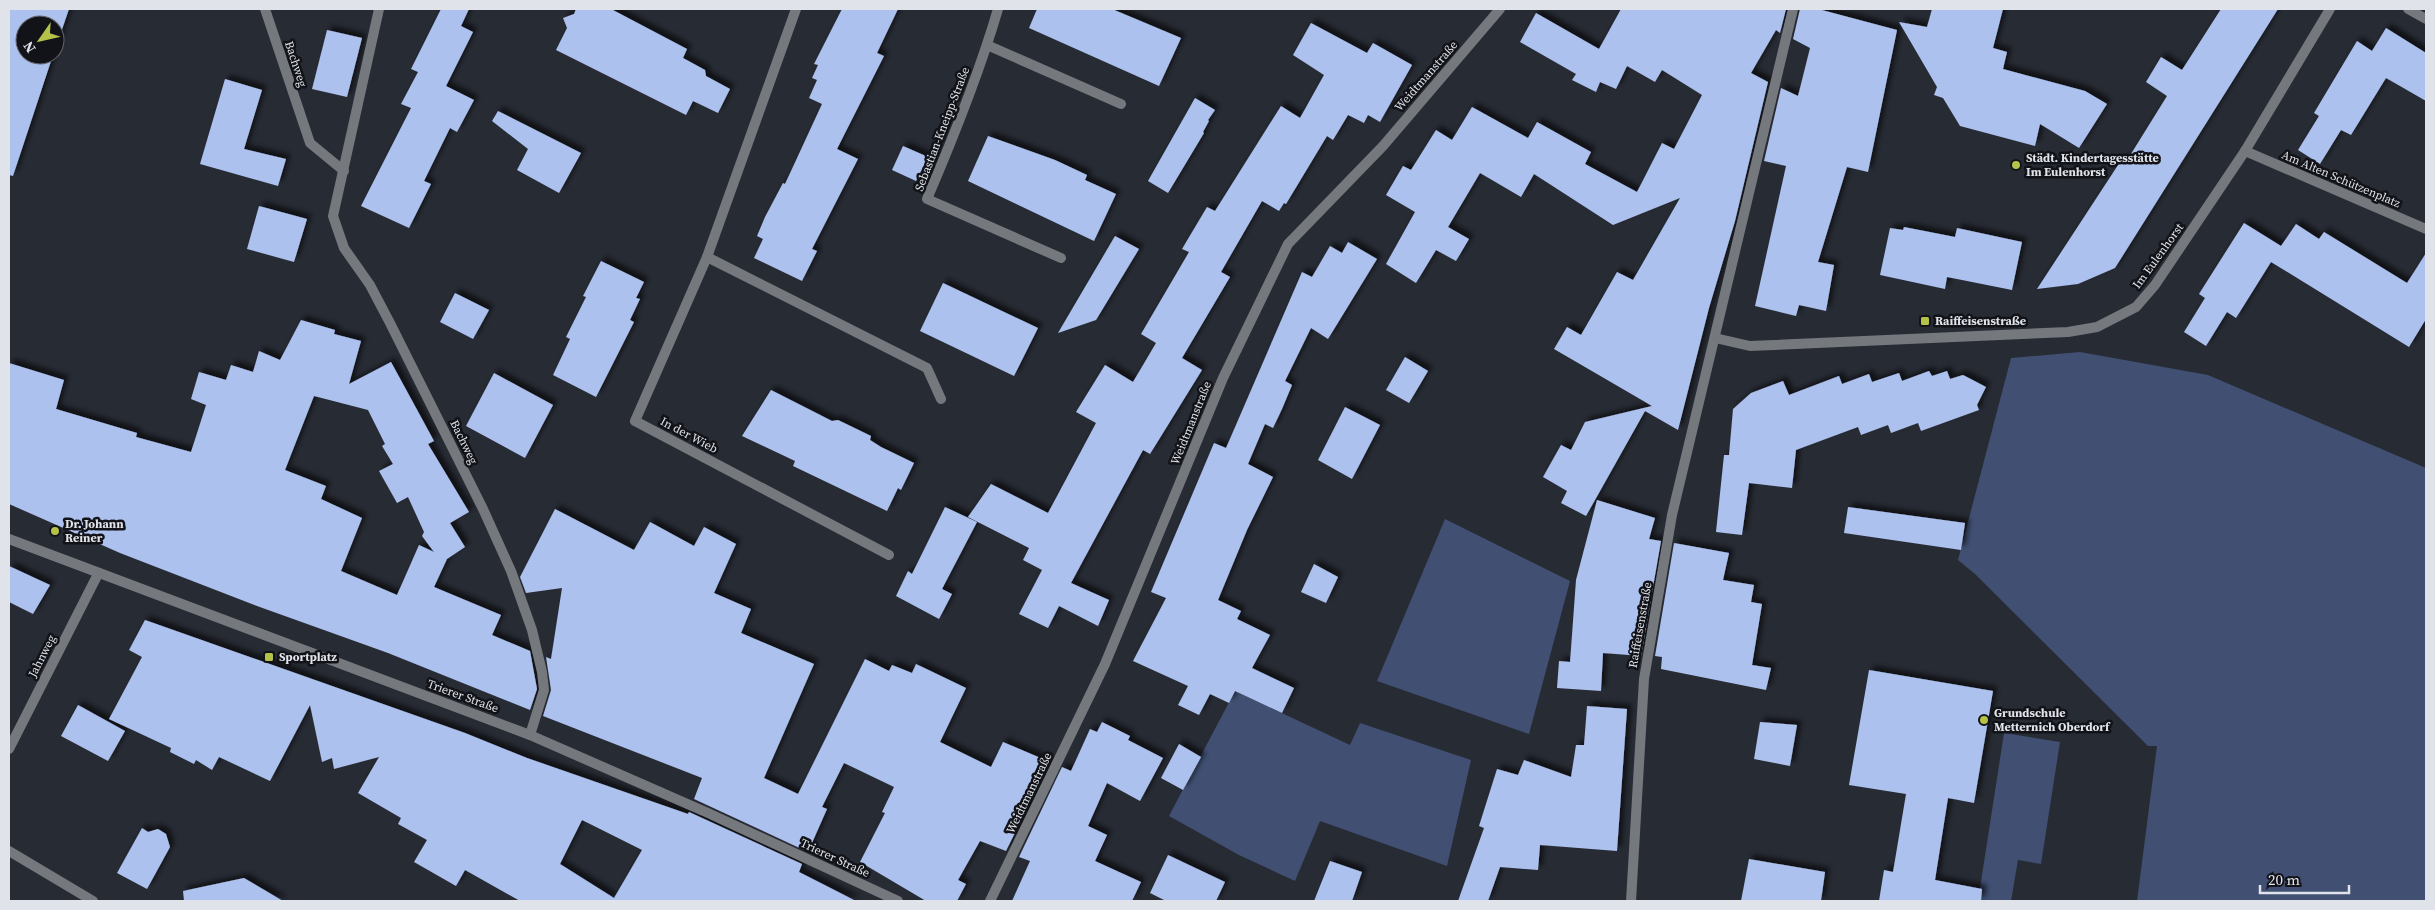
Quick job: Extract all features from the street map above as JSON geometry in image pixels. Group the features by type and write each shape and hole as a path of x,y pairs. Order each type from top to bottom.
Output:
{"street":[{"name":"Bachweg","path":"265,9 310,143 344,171"},
{"name":"Bachweg","path":"379,9 333,216 344,248 370,285 462,467 511,571 532,630 542,672 544,690 530,735"},
{"name":"In der Wieb","path":"796,9 707,257 635,421 889,555"},
{"name":"Sebastian-Kneipp-Straße","path":"998,9 956,130 927,199 1061,258"},
{"name":"Weidtmanstraße","path":"990,901 1105,664 1223,378 1288,244 1382,146 1500,9"},
{"name":"Raiffeisenstraße","path":"1631,901 1644,679 1672,515 1793,9"},
{"name":"Im Eulenhorst","path":"1715,338 1750,346 2068,332 2097,327 2136,307 2155,285 2245,151 2330,9"},
{"path":"2408,9 2426,19"},
{"path":"987,45 1121,104"},
{"name":"Am Alten Schützenplatz","path":"2245,151 2426,229"},
{"path":"707,257 927,368 941,399"},
{"name":"Trierer Straße","path":"9,539 530,735 708,813 894,900"},
{"name":"Jahnweg","path":"9,749 98,574"},
{"path":"9,851 94,901"}],"shaded area":[{"path":"2080,352 2208,375 2426,468 2426,901 2137,901 2157,746 2148,746 1975,574 1958,560 2011,358"},
{"path":"1445,519 1570,581 1529,734 1377,681"},
{"path":"1235,691 1350,745 1360,723 1471,760 1447,866 1320,821 1295,881 1239,855 1169,816"},
{"path":"2004,733 2060,742 2041,864 2018,860 2011,901 1978,901"}],"building":[{"path":"9,9 69,9 65,21 65,15 15,15 15,65 50,65 13,176 9,175"},
{"path":"441,9 469,9 461,26 473,32 446,86 474,100 457,132 450,128 424,181 431,184 409,228 361,206 411,108 401,104 418,72 411,69"},
{"path":"576,9 611,9 687,49 683,58 705,70 706,76 730,89 718,113 693,101 686,115 556,50 567,28 563,18 574,14"},
{"path":"842,9 898,9 877,53 884,56 837,149 858,159 812,249 817,251 802,281 754,258 763,239 757,236 783,183 785,184 822,104 809,98 817,80 812,78 818,65 814,64"},
{"path":"1037,9 1112,9 1181,38 1159,86 1029,28"},
{"path":"1621,9 1786,9 1780,33 1776,30 1751,73 1768,82 1735,221 1709,308 1678,430 1645,411 1586,516 1561,503 1567,491 1543,477 1561,445 1571,450 1585,422 1652,406 1554,349 1567,327 1581,335 1617,272 1633,280 1680,198 1613,225 1534,174 1521,197 1480,173 1448,227 1469,239 1456,261 1436,250 1416,283 1386,264 1415,212 1386,195 1403,166 1411,170 1436,130 1452,140 1472,107 1528,138 1537,122 1591,152 1585,164 1637,192 1662,143 1674,149 1702,95 1662,70 1655,82 1627,66 1616,89 1600,82 1596,92 1572,80 1576,74 1520,42 1536,13 1599,49"},
{"path":"1800,9 1818,9 1897,30 1868,172 1847,167 1818,262 1834,265 1826,311 1799,305 1796,316 1755,306 1786,166 1764,161 1781,88 1798,96 1810,48 1793,39"},
{"path":"1932,9 2003,9 1993,48 2007,52 2003,69 2085,91 2107,104 2079,148 2040,124 2035,146 1960,126 1943,98 1934,95 1937,87 1899,22 1927,27"},
{"path":"2221,9 2278,9 2115,268 2078,284 2037,289 2122,159 2126,162 2167,96 2146,82 2161,57 2182,70"},
{"path":"1311,23 1367,53 1373,43 1412,65 1380,122 1368,115 1364,123 1348,115 1333,140 1327,136 1286,204 1284,203 1279,211 1262,201 1221,272 1230,277 1182,358 1202,370 1150,454 1143,450 1071,583 1109,600 1098,626 1059,606 1048,628 1019,614 1042,570 1023,560 1029,548 968,517 991,484 1048,513 1096,423 1076,412 1105,365 1133,382 1156,343 1141,334 1189,252 1182,249 1207,207 1215,211 1281,106 1300,118 1324,75 1293,55"},
{"path":"2386,28 2426,53 2426,101 2386,78 2351,135 2341,130 2320,164 2298,150 2319,116 2314,113 2357,41 2372,51"},
{"path":"327,30 362,38 347,97 312,89"},
{"path":"225,79 262,90 244,149 286,159 278,186 200,164"},
{"path":"1195,98 1215,110 1208,120 1204,133 1168,193 1148,181"},
{"path":"498,111 581,153 559,193 517,170 528,149 492,121"},
{"path":"988,136 1055,160 1087,175 1085,180 1116,194 1094,241 968,181"},
{"path":"903,146 928,157 916,181 892,170"},
{"path":"259,206 307,219 294,262 247,249"},
{"path":"2244,223 2281,246 2296,224 2319,239 2324,232 2407,283 2426,253 2426,319 2409,347 2271,262 2236,318 2227,312 2206,346 2184,332 2205,298 2199,294"},
{"path":"1904,227 1955,237 1957,228 2022,242 2012,290 1947,277 1945,289 1880,275 1890,228 1903,230"},
{"path":"1115,236 1139,249 1096,320 1058,333"},
{"path":"1348,242 1377,259 1328,339 1311,328 1285,381 1292,385 1282,409 1273,428 1265,424 1248,464 1273,477 1247,530 1218,600 1241,611 1237,619 1270,635 1252,668 1294,688 1282,713 1235,691 1229,703 1210,694 1199,715 1178,705 1188,686 1133,661 1166,598 1151,592 1214,443 1226,448 1302,272 1312,277 1330,246 1342,253"},
{"path":"601,261 644,282 636,298 640,299 630,320 634,322 596,397 553,375 570,339 566,337 586,297 583,296"},
{"path":"943,283 1038,328 1014,376 920,331"},
{"path":"455,293 489,310 473,339 440,322"},
{"path":"301,320 335,330 334,334 361,341 349,384 391,362 434,441 428,444 469,512 450,523 465,547 447,559 434,587 501,615 492,635 530,651 537,689 530,710 388,653 257,606 120,553 9,504 9,363 64,380 56,409 137,433 136,437 191,452 206,405 191,399 199,372 226,380 231,365 253,372 259,351 280,360","holes":["314,396 368,410 385,444 382,446 393,464 379,471 397,503 408,497 424,532 422,536 434,552 419,545 397,595 341,571 362,518 321,499 326,486 285,470"]},
{"path":"1405,357 1428,371 1409,403 1386,390"},
{"path":"1929,371 1932,376 1947,371 1950,379 1963,375 1986,387 1977,405 1979,410 1921,431 1918,423 1891,433 1888,425 1861,435 1858,427 1796,450 1792,488 1749,483 1742,535 1716,532 1724,455 1729,455 1733,409 1751,393 1783,381 1789,395 1839,376 1842,384 1869,374 1872,382 1899,373 1902,381"},
{"path":"494,373 553,405 525,458 466,426"},
{"path":"771,390 832,421 838,420 871,436 870,440 881,447 914,463 901,490 898,488 887,511 793,466 795,461 742,436"},
{"path":"1345,407 1380,425 1352,479 1318,460"},
{"path":"1597,500 1655,518 1649,539 1661,541 1641,656 1603,653 1601,691 1557,688 1559,661 1570,662 1576,580"},
{"path":"945,507 977,522 942,589 952,594 939,619 896,596 908,571 912,574"},
{"path":"1848,507 1965,523 1961,550 1844,533"},
{"path":"555,509 634,550 650,522 694,546 704,527 736,544 714,593 751,609 741,633 814,664 764,778 798,794 865,659 889,671 892,665 912,673 916,664 966,688 940,742 991,767 1003,742 1050,762 1006,851 980,841 958,880 966,884 957,901 926,901 860,862 885,813 882,812 894,787 844,763 822,807 827,809 808,852 694,799 702,778 543,716 551,690 546,657 551,659 562,588 526,593 520,577"},
{"path":"1674,543 1729,553 1723,580 1754,585 1751,602 1762,604 1752,665 1771,668 1766,690 1661,669 1662,657 1655,656"},
{"path":"1314,564 1338,577 1326,603 1301,592"},
{"path":"9,566 50,585 33,614 9,602"},
{"path":"145,620 465,733 527,758 688,814 689,812 802,864 799,872 856,901 520,901 465,870 456,886 414,862 427,840 398,824 401,818 358,793 379,757 334,769 332,758 322,762 310,705 270,781 219,757 212,770 196,760 194,764 170,752 171,748 109,719 142,657 129,650","holes":["582,820 642,850 614,898 560,864"]},
{"path":"1869,670 1993,691 1974,803 1948,798 1935,880 1982,889 1981,901 1879,901 1884,870 1893,872 1906,794 1849,785"},
{"path":"78,705 125,731 108,761 61,736"},
{"path":"1587,706 1627,709 1617,851 1540,845 1538,870 1500,867 1488,901 1458,901 1484,828 1479,826 1497,769 1518,775 1524,760 1571,777 1576,745 1584,745"},
{"path":"1102,722 1130,736 1128,740 1163,758 1140,801 1107,783 1088,826 1107,835 1095,861 1141,882 1132,901 1012,901 1030,861 1019,857 1062,767 1071,771 1090,729 1097,732"},
{"path":"1760,722 1797,725 1790,766 1754,759"},
{"path":"1179,744 1201,757 1183,790 1161,778"},
{"path":"142,828 148,832 158,829 166,834 170,847 147,889 117,873"},
{"path":"1168,855 1225,882 1216,901 1166,901 1150,893"},
{"path":"1749,859 1825,872 1821,901 1741,901"},
{"path":"1330,861 1362,872 1352,901 1314,901"},
{"path":"244,878 283,901 184,901 183,891"}],"place":[{"name":"Städt. Kindertagesstätte Im Eulenhorst","path":"2016,165"},
{"name":"Raiffeisenstraße","path":"1925,321"},
{"name":"Dr. Johann Reiner","path":"55,531"},
{"name":"Sportplatz","path":"269,657"},
{"name":"Grundschule Metternich Oberdorf","path":"1984,720"}]}
